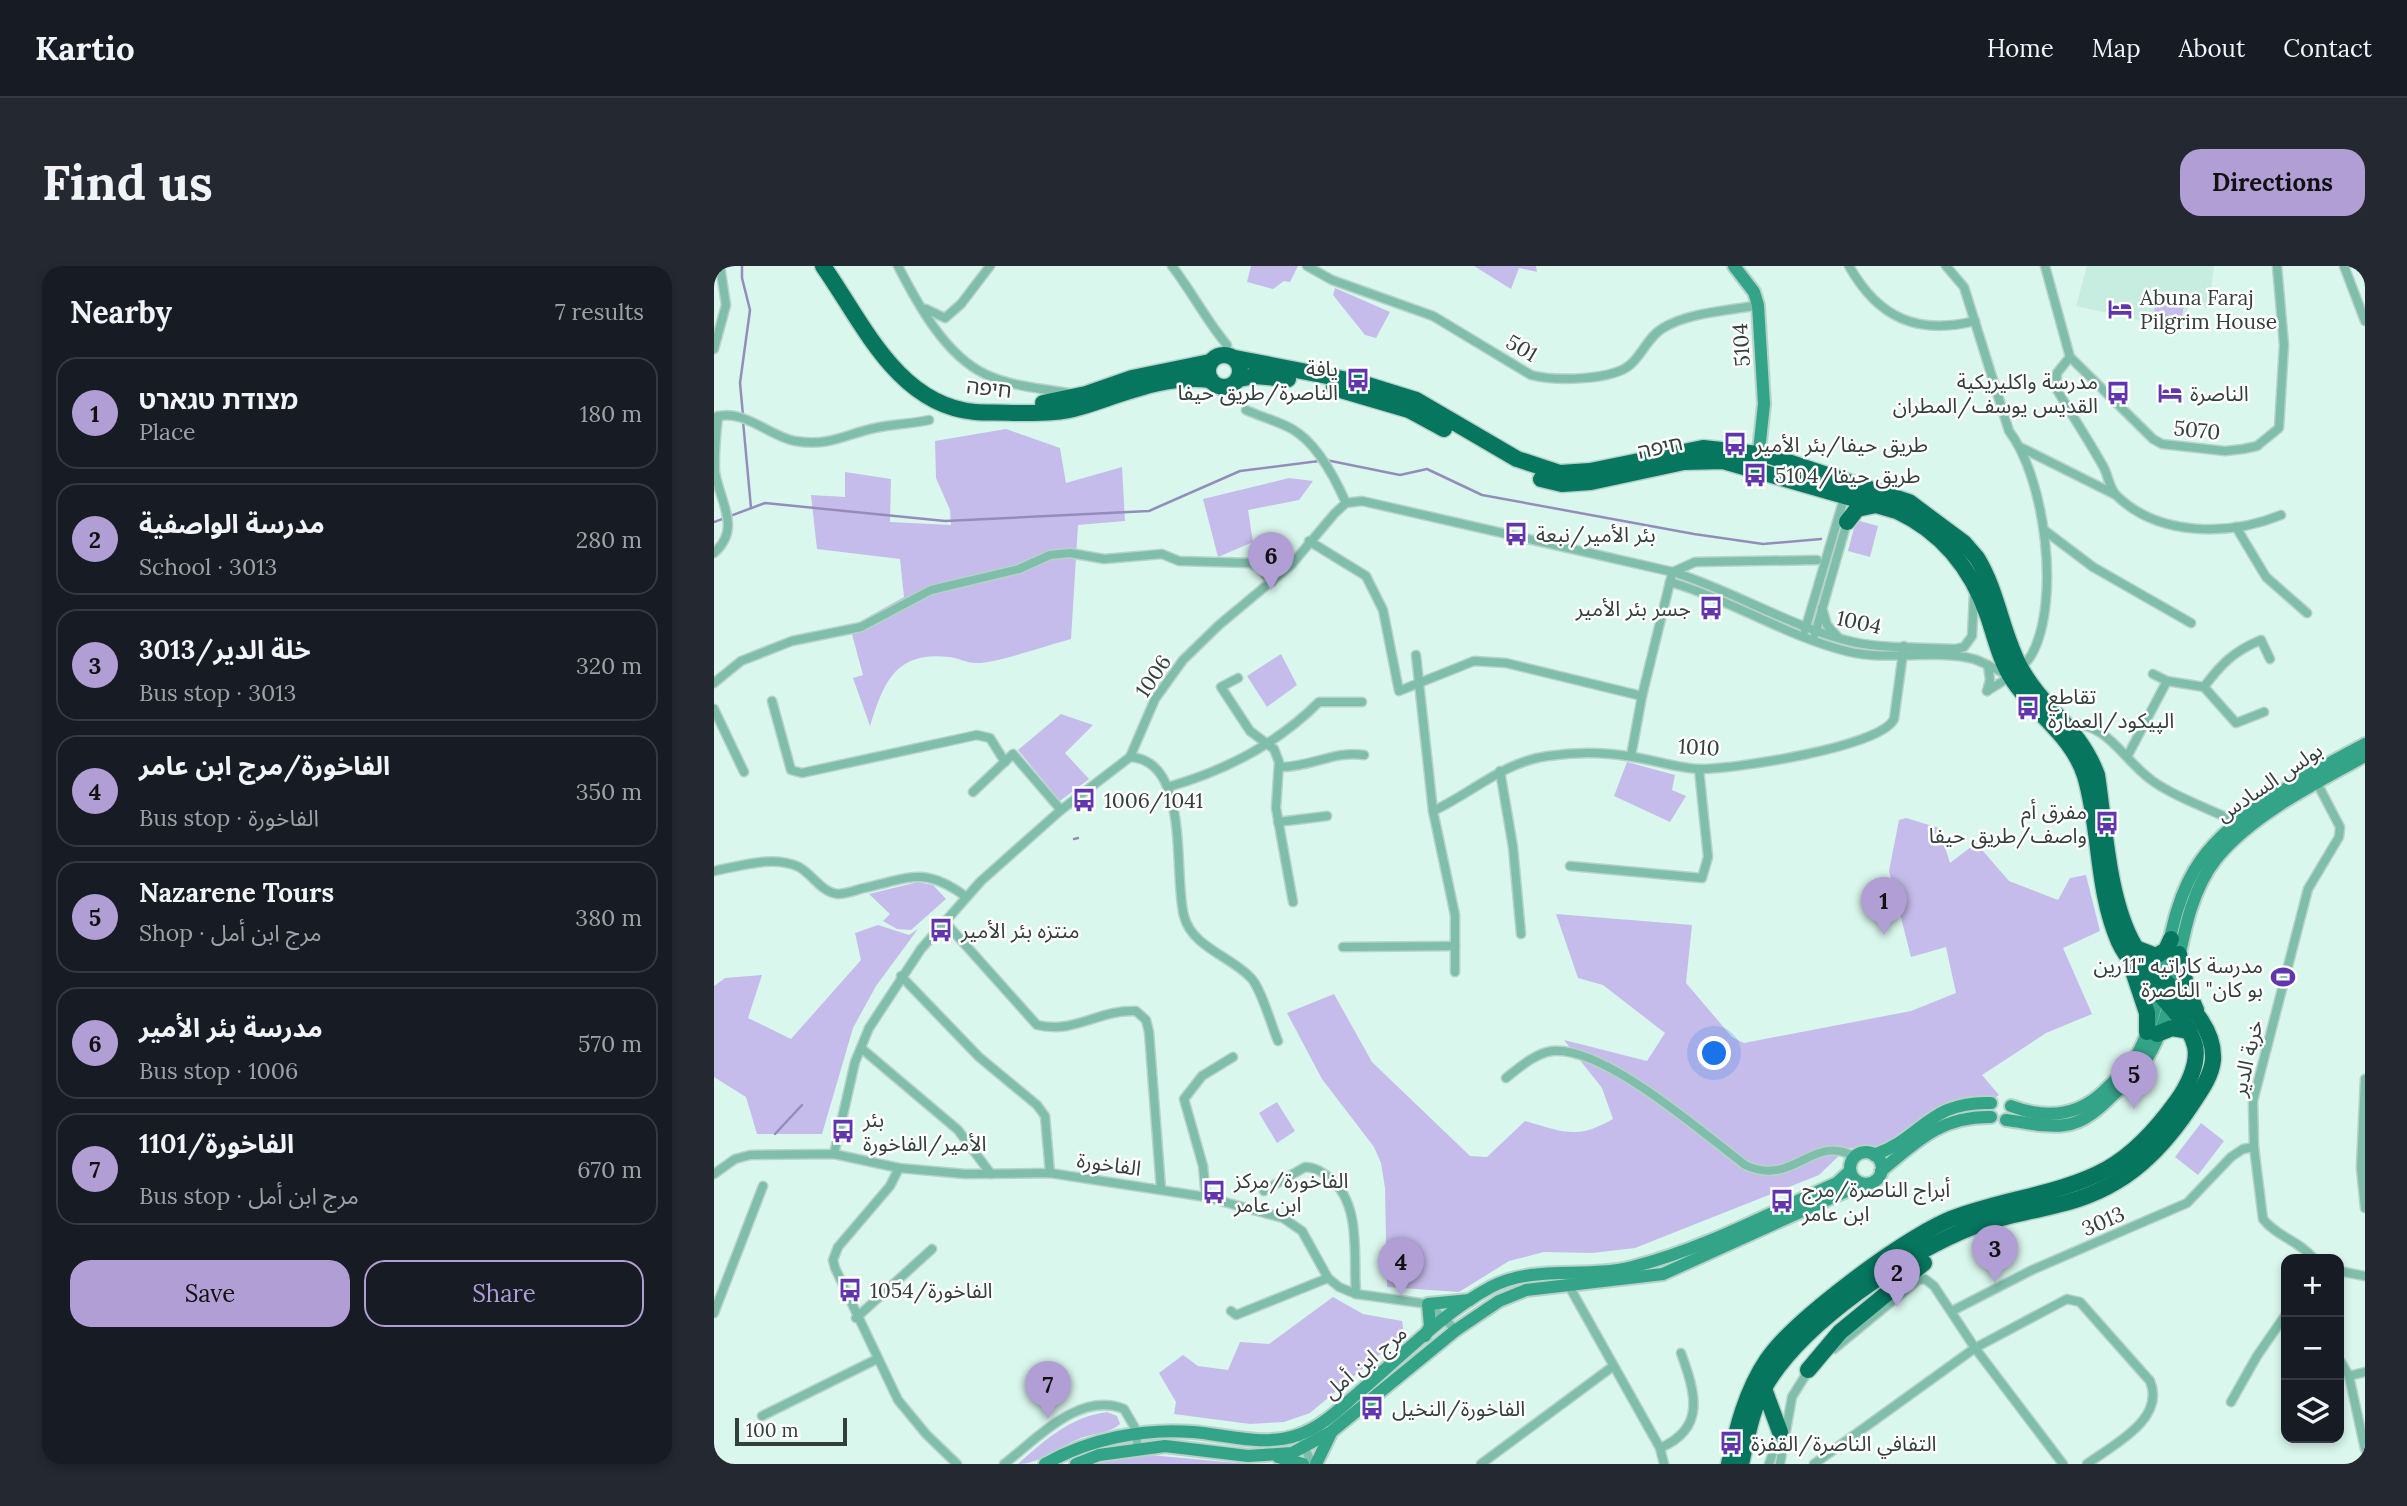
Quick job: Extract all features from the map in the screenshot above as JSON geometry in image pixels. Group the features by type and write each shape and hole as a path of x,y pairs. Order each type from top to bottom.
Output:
{"highway":[{"name":"חיפה","path":"823,266 876,350 897,373 925,393 973,412 1044,413 1077,408 1148,386 1181,379 1211,380"},
{"name":"חיפה","path":"834,266 884,344 904,365 932,386 976,403 1086,394 1132,379 1223,358 1358,382 1416,400 1517,459 1560,473 1590,471 1703,448 1761,459 1923,523 1963,567 1978,589 2015,666"},
{"path":"1223,358 1241,368 1239,379 1225,387 1211,380 1208,371 1223,358"},
{"name":"חיפה","path":"1239,379 1269,377 1308,382 1398,407 1462,439 1511,468 1562,484 1591,482 1704,460 1761,459"},
{"name":"חיפה","path":"1851,493 1909,502 1964,543 1984,569 2015,666"},
{"path":"1847,522 1857,509 1876,505"},
{"path":"1763,1389 1790,1351 1823,1321 1933,1244 1976,1226 2094,1194 2131,1173 2155,1154 2208,1078 2213,1062 2212,1043 2165,993 2139,975 2128,945 2108,908 2085,778 2061,725 2024,696 2015,666"},
{"path":"2128,945 2156,956 2166,950 2171,939"},
{"path":"2128,945 2152,1033 2195,1026"},
{"path":"1729,1464 1745,1405 1766,1362 1778,1346 1886,1257 1922,1234 1977,1210 2088,1177 2109,1168 2162,1119 2189,1080 2196,1052 2195,1026 2179,954"},
{"path":"1808,1370 1840,1332 1900,1279 1976,1226"},
{"path":"1741,1464 1763,1389 1766,1362"},
{"path":"1763,1389 1780,1432"},
{"path":"1748,1433 1758,1424 1769,1421 1780,1432"}],"street":[{"path":"714,349 726,305 720,266"},
{"path":"898,266 942,335 973,366 1047,396"},
{"path":"923,308 945,318 961,304 990,266"},
{"path":"1172,266 1193,292 1205,317 1227,345 1223,358"},
{"name":"501","path":"1307,266 1332,280 1433,316 1531,375 1546,379 1617,373 1634,361 1663,328 1682,321 1758,305"},
{"name":"5104","path":"1734,266 1754,292 1758,305 1764,429 1761,459"},
{"path":"1849,266 1884,309 1904,320 1929,328 1975,321"},
{"path":"1946,266 1964,287 2009,431 2022,448 2044,530 2048,557 2046,588 2034,650 1987,691 1990,680 1988,666"},
{"path":"2045,266 2070,357 2057,373 2056,388 2105,468 2114,494"},
{"name":"5070","path":"2070,357 2162,444 2225,451 2257,446 2279,428 2282,410 2284,345 2277,266"},
{"path":"2344,266 2365,321"},
{"path":"1246,410 1290,428 1303,437 1329,471 1346,503 1362,501 1673,572 1695,562 1817,560"},
{"path":"714,553 723,545 729,532 714,470 716,417 733,416 789,440 805,443 834,441 876,427 929,420"},
{"path":"2022,448 2114,494 2164,525 2184,529 2236,527 2262,523 2281,516"},
{"path":"1813,640 1847,522 1851,493"},
{"path":"1803,637 1851,493"},
{"name":"1006","path":"834,1154 845,1100 861,1048 901,976 944,921 965,896 1061,810 1130,757 1155,699 1173,671 1219,625 1291,565 1309,541 1346,503"},
{"path":"2236,527 2266,577 2307,613"},
{"path":"2044,530 2093,567 2191,623"},
{"path":"1309,541 1366,576 1383,610 1399,691 1457,665 1484,661 1506,663 1642,696"},
{"path":"714,683 741,661 792,641 861,627 931,590 1019,569 1050,555 1070,553 1104,559 1162,554 1179,561 1250,563 1258,567 1272,582"},
{"name":"1004","path":"1673,572 1702,581 1747,604 1839,638 1870,645 1955,649 1969,642 1975,606 1973,591 1963,567"},
{"path":"1631,756 1642,696 1673,572"},
{"name":"1004","path":"1670,582 1697,590 1743,613 1803,637 1853,653 1963,658 1988,666 2015,666"},
{"path":"1794,622 1812,608"},
{"path":"1822,608 1827,625 1839,638"},
{"path":"2204,687 2226,658 2261,639 2270,659"},
{"name":"1010","path":"1433,811 1500,771 1547,756 1592,752 1631,756 1699,769 1751,764 1859,742 1888,728 1894,719 1905,657 1904,646"},
{"path":"2015,666 2034,650"},
{"path":"1416,654 1433,811 1452,891 1455,972"},
{"path":"2153,674 2167,681 2204,687 2236,723 2264,712"},
{"path":"1238,678 1221,687 1250,731 1265,745 1274,749 1279,768 1276,808 1293,902"},
{"path":"2129,755 2167,681"},
{"path":"772,701 791,770 802,772 870,760 977,735 990,738 1005,762"},
{"path":"1168,787 1207,776 1265,745 1295,726 1319,702 1362,702"},
{"path":"714,709 744,772"},
{"path":"2061,725 2091,726 2129,755 2150,780 2239,823"},
{"name":"بولس السادس","path":"2165,993 2171,939 2179,905 2192,874 2210,848 2239,823 2365,744"},
{"path":"973,792 1013,754 1061,810"},
{"path":"1279,768 1310,765 1342,754 1364,755"},
{"name":"بولس السادس","path":"2165,993 2197,892 2216,859 2252,826 2314,778 2365,756"},
{"path":"1130,757 1144,758 1156,768 1168,787 1174,807 1185,919 1196,937 1252,978 1278,1041"},
{"path":"1570,866 1702,878 1708,857 1699,769"},
{"path":"1500,771 1513,847 1521,934"},
{"name":"خربة الدير","path":"2310,1254 2272,1231 2263,1219 2254,1147 2253,1101 2308,889 2339,836 2340,827 2314,778"},
{"path":"1278,822 1327,816"},
{"path":"714,872 760,862 791,865 800,868 828,891 841,894 918,876 933,877 965,896"},
{"path":"944,921 1037,1025 1057,1030 1122,1010 1136,1011 1146,1020 1161,1189"},
{"path":"1343,947 1455,946"},
{"path":"901,976 979,1058 1037,1105 1045,1116 1050,1173"},
{"path":"1881,1171 1879,1160 1866,1152 1855,1157 1850,1171 1855,1180 1862,1184 1874,1182 1881,1171 1928,1133 1948,1121 1966,1116 1991,1117 1999,1122 2006,1120 2048,1125 2080,1121 2100,1108 2146,1060 2165,993"},
{"path":"1874,1155 1887,1150 1944,1109 1967,1102 1991,1103 2002,1099 2011,1106 2045,1114 2070,1113 2082,1108 2131,1064 2152,1033"},
{"path":"861,1048 958,1130 990,1174"},
{"path":"1506,1078 1529,1059 1552,1051 1574,1053 1618,1071 1745,1165 1759,1172 1779,1171 1827,1150 1847,1152 1855,1157"},
{"path":"1206,1197 1203,1166 1184,1099 1202,1076 1233,1057"},
{"path":"2365,1079 2361,1168 2365,1208"},
{"path":"1991,1103 1991,1117"},
{"path":"2006,1120 2011,1114 2011,1106"},
{"name":"3013","path":"1952,1311 2032,1270 2187,1203 2231,1157 2243,1149 2254,1147"},
{"name":"الفاخورة","path":"714,1174 735,1159 750,1155 834,1154 899,1168 990,1174 1050,1173 1161,1189 1206,1197 1283,1218 1303,1231 1328,1278"},
{"path":"1264,1191 1307,1167 1322,1171 1339,1186 1350,1205 1356,1294"},
{"path":"899,1168 890,1186 838,1247 833,1260 856,1318 898,1400 926,1434 957,1464"},
{"name":"مرج ابن أمل","path":"1045,1464 1096,1443 1135,1434 1194,1432 1278,1441 1299,1435 1322,1424 1424,1337 1491,1287 1522,1276 1629,1268 1697,1249 1837,1183 1850,1171"},
{"name":"مرج ابن أمل","path":"1076,1464 1099,1455 1165,1446 1275,1457 1305,1448 1331,1432 1456,1330 1499,1301 1526,1290 1663,1274 1862,1184"},
{"path":"714,1312 764,1186"},
{"path":"856,1318 932,1249"},
{"path":"2344,1272 2365,1276"},
{"path":"1231,1311 1236,1315 1328,1278 1339,1287 1356,1294 1428,1304 1473,1299"},
{"path":"1780,1464 1792,1397 1808,1370 1918,1280 1925,1279 1934,1286 1975,1348 2063,1464"},
{"path":"1569,1286 1612,1367 1660,1448 1664,1464"},
{"path":"1814,1464 1975,1348 2067,1299 2073,1299 2080,1302 2150,1381 2154,1390 2154,1401 2141,1423 2087,1464"},
{"path":"1428,1304 1456,1330"},
{"path":"1424,1337 1430,1326 1428,1304"},
{"path":"2231,1402 2257,1356 2284,1317"},
{"path":"1660,1448 1676,1441 1695,1408 1694,1390 1681,1353"},
{"path":"762,1416 877,1359"},
{"path":"1481,1464 1612,1367"},
{"path":"2344,1367 2349,1376 2358,1429 2365,1450"},
{"path":"2349,1376 2365,1372"},
{"path":"1004,1464 1060,1421 1080,1409 1098,1404 1124,1409 1135,1428 1138,1448"},
{"path":"1314,1464 1331,1432"},
{"path":"1769,1464 1780,1432"},
{"path":"1299,1435 1314,1464"},
{"path":"1275,1457 1303,1464"}],"shaded area":[{"path":"1251,266 1298,266 1290,282 1284,281 1273,289 1247,282"},
{"path":"1474,266 1536,266 1537,272 1519,268 1511,289"},
{"path":"2087,266 2214,266 2209,308 2189,305 2183,330 2076,306"},
{"path":"1335,288 1390,312 1376,338 1365,335 1333,295"},
{"path":"2156,299 2184,304 2181,323 2153,318"},
{"path":"1006,429 1060,448 1066,483 1122,467 1125,521 1078,525 1071,639 984,663 931,656 904,664 887,683 870,726 853,678 863,675 850,627 904,597 900,559 817,549 811,495 845,497 845,472 891,479 890,522 951,525 950,510 936,478 935,441"},
{"path":"1289,478 1313,481 1299,500 1248,510 1253,542 1218,557 1203,499"},
{"path":"1856,520 1878,526 1870,557 1848,551"},
{"path":"1281,654 1297,685 1267,707 1247,676"},
{"path":"1061,714 1093,725 1065,753 1089,779 1060,801 1018,750"},
{"path":"1627,762 1675,775 1672,790 1686,796 1670,822 1614,796"},
{"path":"1906,818 1939,828 1950,863 1976,843 2009,881 2058,900 2070,878 2086,875 2100,931 2063,948 2092,1014 2046,1033 1982,1075 1999,1095 1989,1102 1948,1105 1878,1149 1847,1148 1819,1175 1635,1248 1592,1253 1544,1252 1509,1261 1459,1292 1387,1287 1385,1188 1381,1163 1374,1147 1322,1079 1287,1013 1334,994 1372,1062 1470,1156 1487,1157 1525,1121 1560,1131 1590,1130 1613,1119 1602,1088 1564,1040 1647,1061 1665,1033 1603,985 1578,978 1556,914 1692,925 1686,983 1732,1037 1744,1043 1911,1011 1956,993 1946,947 1911,957 1889,871 1899,820"},
{"path":"918,882 933,885 946,899 911,930 897,929 883,921 890,914 869,894"},
{"path":"878,925 909,935 918,929 876,986 853,1028 822,1134 757,1134 746,1097 714,1077 714,986 725,978 762,975 748,1018 791,1039 861,960 855,933"},
{"path":"1277,1102 1295,1131 1277,1143 1259,1113"},
{"path":"2201,1123 2224,1141 2198,1175 2175,1157"},
{"path":"1333,1297 1363,1314 1402,1321 1404,1334 1310,1413 1284,1422 1250,1424 1174,1414 1176,1402 1159,1373 1183,1355 1198,1366 1228,1370 1240,1342 1269,1344"},
{"path":"1107,1412 1117,1416 1120,1424 1107,1431 1076,1440 1035,1461 1018,1464 1048,1438 1070,1424"},
{"path":"1150,1455 1248,1464 1092,1464"}],"waterway":[{"path":"742,266 742,278 750,310 740,383 743,415"},
{"path":"743,421 751,508"},
{"path":"1326,460 1400,475 1427,469 1482,495 1694,534 1763,544 1821,539"},
{"path":"714,522 765,503 945,521 1149,511 1240,471 1319,461"},
{"path":"1074,839 1078,838"},
{"path":"775,1134 802,1105"}],"place":[{"name":"Abuna Faraj Pilgrim House","path":"2120,309"},
{"name":"يافة الناصرة/طريق حيفا","path":"1358,380"},
{"name":"مدرسة واكليريكية القديس يوسف/المطران","path":"2118,393"},
{"name":"الناصرة","path":"2170,393"},
{"name":"طريق حيفا/بئر الأمير","path":"1735,444"},
{"name":"طريق حيفا/5104","path":"1755,475"},
{"name":"بئر الأمير/نبعة","path":"1516,534"},
{"name":"مدرسة بئر الأمير","path":"1271,590"},
{"name":"جسر بئر الأمير","path":"1711,608"},
{"name":"تقاطع الپيكود/العمارة","path":"2028,708"},
{"name":"1006/1041","path":"1084,800"},
{"name":"مفرق أم واصف/طريق حيفا","path":"2107,823"},
{"name":"منتزه بئر الأمير","path":"941,930"},
{"name":"מצודת טגארט","path":"1884,935"},
{"name":"مدرسة كاراتيه \"11رين بو كان\" الناصرة","path":"2283,977"},
{"name":"Nazarene Tours","path":"2134,1109"},
{"name":"بئر الأمير/الفاخورة","path":"843,1131"},
{"name":"الفاخورة/مركز ابن عامر","path":"1214,1192"},
{"name":"أبراج الناصرة/مرج ابن عامر","path":"1782,1201"},
{"name":"خلة الدير/3013","path":"1995,1283"},
{"name":"الفاخورة/1054","path":"850,1290"},
{"name":"الفاخورة/مرج ابن عامر","path":"1401,1296"},
{"name":"مدرسة الواصفية","path":"1897,1307"},
{"name":"الفاخورة/النخيل","path":"1372,1408"},
{"name":"الفاخورة/1101","path":"1048,1419"},
{"name":"التفافي الناصرة/القفزة","path":"1731,1443"}]}
